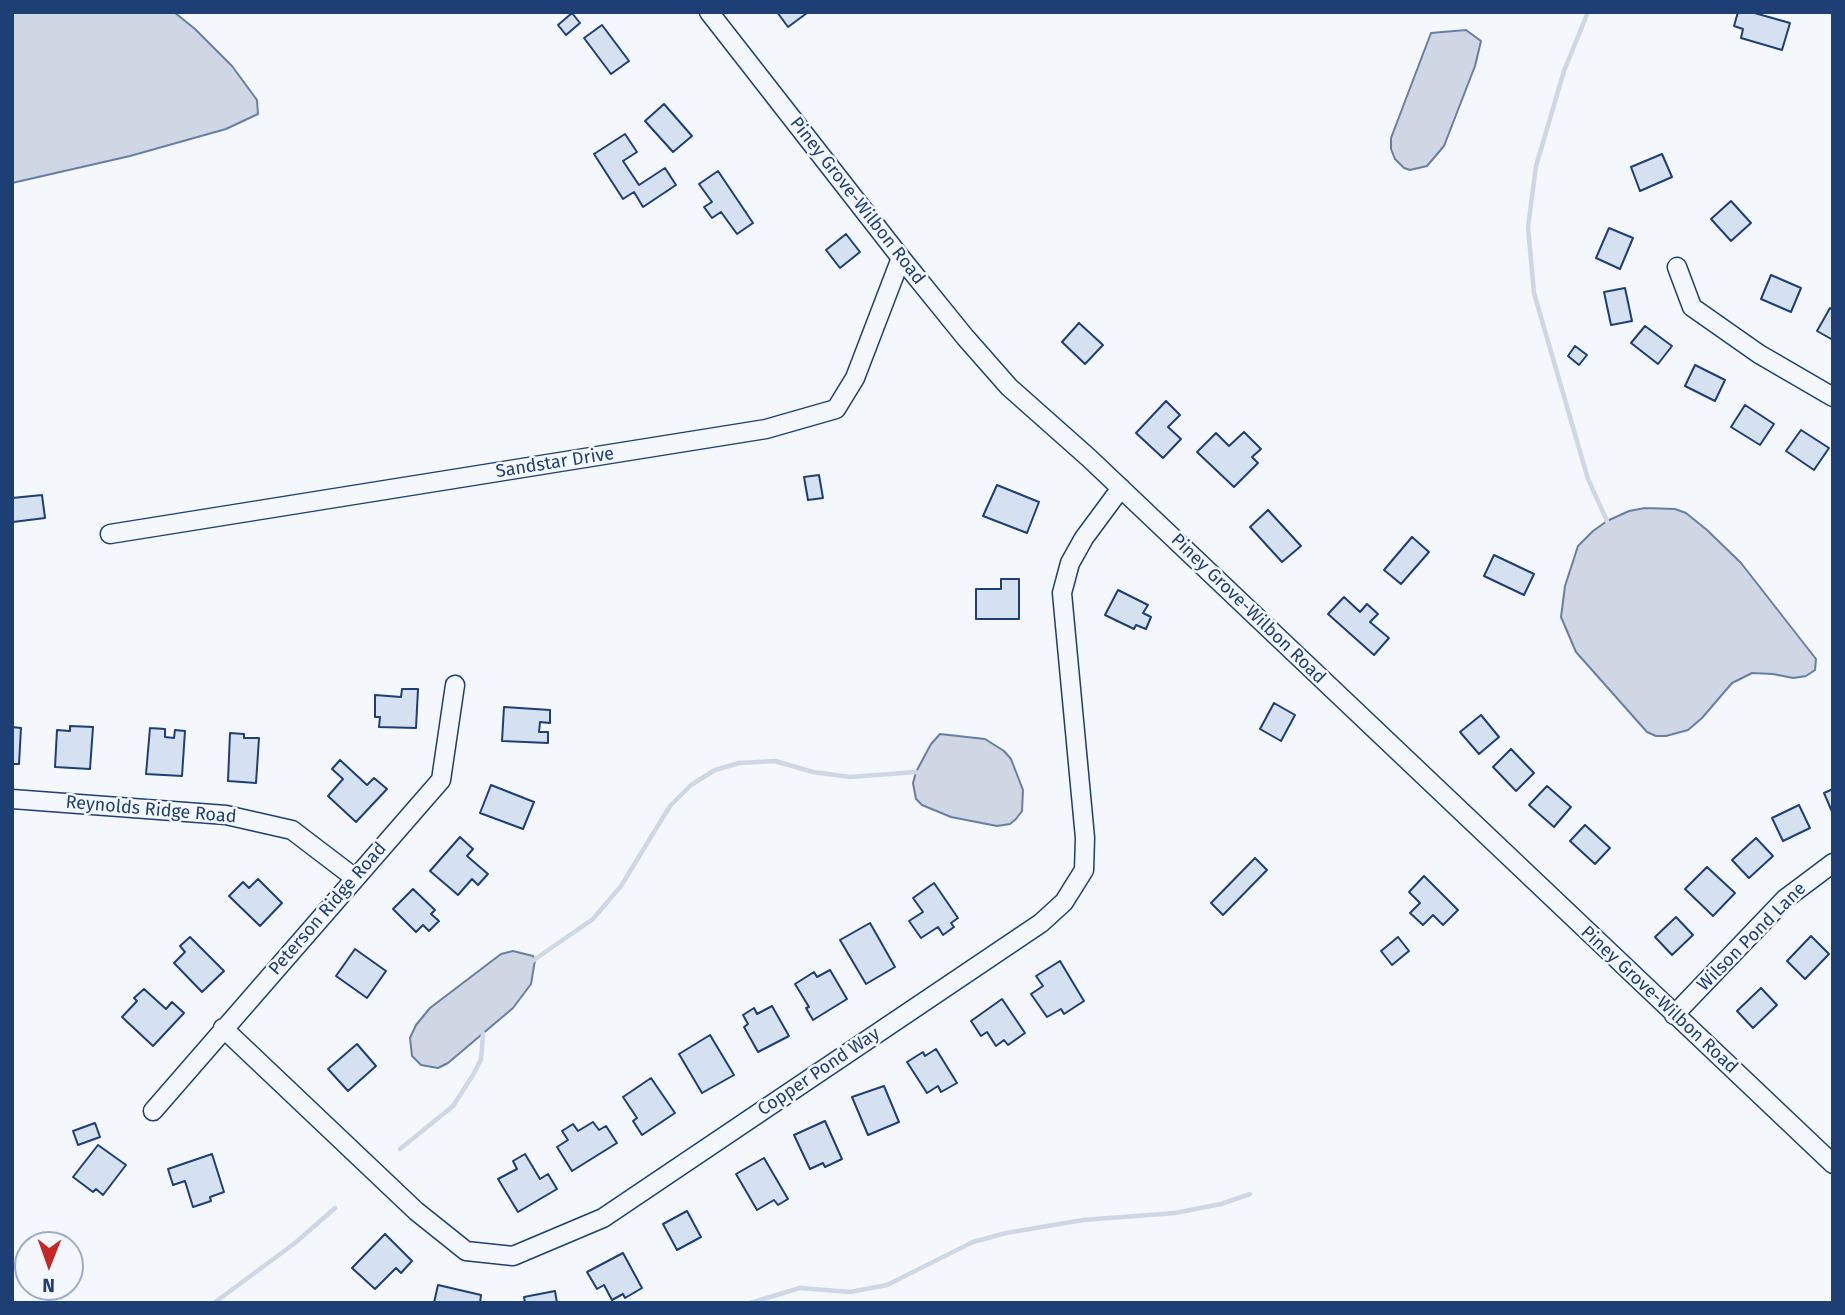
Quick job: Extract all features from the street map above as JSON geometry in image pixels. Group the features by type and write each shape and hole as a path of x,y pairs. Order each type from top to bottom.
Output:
{"street":[{"name":"Piney Grove-Wilbon Road","path":"709,12 901,258 1009,387 1121,488 1833,1164"},
{"name":"Sandstar Drive","path":"110,534 766,429 836,409 855,377 901,258"},
{"path":"1676,267 1692,307 1759,354 1833,397"},
{"name":"Copper Pond Way","path":"223,1028 416,1211 466,1251 513,1256 603,1218 1041,923 1064,902 1084,870 1084,838 1062,593 1074,554 1121,488"},
{"name":"Peterson Ridge Road","path":"153,1111 441,780 454,685"},
{"name":"Reynolds Ridge Road","path":"12,799 226,815 266,824 292,830 355,878"},
{"name":"Wilson Pond Lane","path":"1674,1015 1785,899 1833,863"}],"shaded area":[{"path":"12,12 174,12 232,66 257,100 258,114 226,129 130,156 12,183"},
{"path":"1466,30 1481,41 1475,66 1444,146 1427,166 1410,170 1404,168 1395,159 1391,138 1431,33"},
{"path":"1645,508 1675,509 1686,513 1707,530 1741,563 1816,659 1815,670 1806,676 1793,678 1752,673 1732,683 1688,730 1666,736 1647,732 1576,652 1561,617 1565,586 1578,546 1607,521 1629,511"},
{"path":"940,734 985,739 1004,751 1011,759 1023,790 1022,811 1016,819 1010,824 997,826 951,817 922,805 916,799 913,783 916,772 931,744"},
{"path":"513,951 533,956 535,960 531,984 513,1008 448,1063 438,1068 421,1065 412,1056 410,1038 416,1025 430,1008 501,954"}],"building":[{"path":"777,12 807,12 807,13 788,27"},
{"path":"1738,12 1751,12 1790,23 1782,50 1741,38 1743,29 1734,26"},
{"path":"572,13 580,23 566,35 558,25"},
{"path":"602,25 629,61 611,74 584,38"},
{"path":"664,104 692,136 673,152 645,121"},
{"path":"625,134 637,152 623,161 639,185 665,168 676,185 643,207 634,192 623,199 594,154"},
{"path":"1662,154 1672,177 1640,191 1631,167"},
{"path":"718,171 753,223 737,234 721,212 712,218 704,207 712,202 699,184"},
{"path":"1731,201 1751,223 1731,241 1711,219"},
{"path":"1609,228 1633,238 1620,269 1596,258"},
{"path":"846,234 860,252 840,268 826,250"},
{"path":"1771,275 1801,288 1791,312 1761,299"},
{"path":"1625,288 1632,321 1611,325 1604,292"},
{"path":"1830,308 1833,310 1833,340 1817,331"},
{"path":"1079,323 1103,345 1085,364 1062,342"},
{"path":"1645,326 1672,346 1658,364 1631,343"},
{"path":"1575,346 1587,355 1579,365 1568,356"},
{"path":"1695,365 1725,380 1715,401 1685,386"},
{"path":"1166,401 1180,415 1168,427 1181,439 1163,458 1136,433"},
{"path":"1745,405 1774,424 1760,445 1731,427"},
{"path":"1801,430 1829,448 1814,470 1786,451"},
{"path":"1244,432 1261,449 1252,457 1258,463 1234,487 1197,452 1216,433 1229,446"},
{"path":"819,475 823,498 808,500 804,477"},
{"path":"997,485 1039,502 1027,533 983,516"},
{"path":"42,495 45,518 13,522 12,498"},
{"path":"1268,510 1301,546 1282,562 1250,527"},
{"path":"1412,537 1429,552 1401,584 1384,570"},
{"path":"1494,555 1534,574 1524,595 1484,576"},
{"path":"1001,579 1019,579 1019,619 976,619 976,589 1001,589"},
{"path":"1118,590 1148,605 1143,613 1151,617 1146,629 1136,625 1134,629 1105,615"},
{"path":"1344,597 1360,612 1367,604 1378,614 1370,622 1389,638 1374,655 1328,614"},
{"path":"402,689 418,689 416,728 379,727 380,717 375,717 375,695 401,697"},
{"path":"1274,703 1295,715 1281,741 1260,729"},
{"path":"504,707 550,710 550,723 540,722 539,732 548,732 548,743 502,741"},
{"path":"1481,715 1499,737 1479,754 1460,732"},
{"path":"70,726 93,727 90,769 55,767 57,730 70,731"},
{"path":"12,727 21,728 19,764 12,764"},
{"path":"150,728 165,729 165,737 174,738 175,730 185,731 182,776 146,774"},
{"path":"230,733 244,734 244,738 259,738 256,783 228,781"},
{"path":"1511,749 1534,773 1516,791 1493,767"},
{"path":"340,760 367,785 374,778 387,789 356,822 328,796 343,779 332,769"},
{"path":"491,785 534,802 523,829 480,813"},
{"path":"1547,786 1571,807 1554,827 1529,805"},
{"path":"1833,789 1833,814 1824,793"},
{"path":"1799,805 1810,828 1783,841 1772,818"},
{"path":"1585,825 1610,848 1595,864 1570,841"},
{"path":"460,837 473,849 467,856 488,874 478,885 472,879 458,895 430,871"},
{"path":"1756,838 1773,856 1749,878 1732,860"},
{"path":"1255,858 1267,870 1223,915 1211,903"},
{"path":"1707,867 1735,893 1713,916 1685,889"},
{"path":"1424,876 1458,910 1443,925 1433,915 1423,925 1410,913 1420,903 1409,892"},
{"path":"258,879 282,903 260,926 229,896 243,882 249,888"},
{"path":"934,883 958,918 951,923 954,927 943,935 938,927 921,938 909,921 923,912 913,898"},
{"path":"413,889 435,910 431,914 439,921 429,931 423,925 416,932 393,909"},
{"path":"1676,917 1693,935 1672,955 1655,937"},
{"path":"870,923 895,967 866,984 840,940"},
{"path":"1811,936 1829,954 1805,979 1787,961"},
{"path":"190,937 224,971 202,992 174,963 185,952 180,946"},
{"path":"1398,937 1409,951 1392,965 1381,951"},
{"path":"355,949 386,971 367,998 336,976"},
{"path":"1060,961 1084,1001 1064,1014 1061,1009 1047,1017 1031,994 1043,986 1036,976"},
{"path":"830,970 847,999 813,1020 806,1008 809,1007 795,984 814,972 817,977"},
{"path":"1761,988 1777,1005 1753,1028 1737,1011"},
{"path":"144,989 166,1009 172,1002 184,1013 153,1046 122,1017 137,1001 134,998"},
{"path":"1002,999 1025,1033 1008,1045 1004,1040 996,1046 987,1032 981,1036 971,1021"},
{"path":"772,1006 789,1036 758,1052 744,1027 748,1024 743,1015 754,1008 757,1014"},
{"path":"710,1035 734,1075 702,1093 679,1054"},
{"path":"357,1044 376,1066 348,1091 328,1069"},
{"path":"936,1049 957,1083 941,1092 938,1086 927,1093 907,1062 923,1052 925,1056"},
{"path":"651,1078 675,1113 642,1135 633,1121 637,1118 623,1097"},
{"path":"884,1086 899,1122 868,1135 852,1097"},
{"path":"825,1121 842,1159 825,1167 823,1163 810,1169 794,1135"},
{"path":"593,1122 599,1130 606,1126 617,1143 572,1171 557,1147 568,1140 562,1131 573,1124 578,1131"},
{"path":"95,1123 100,1137 78,1145 73,1131"},
{"path":"98,1145 126,1165 103,1195 96,1189 93,1192 73,1177"},
{"path":"212,1154 224,1192 210,1197 211,1201 193,1207 185,1181 173,1185 168,1169"},
{"path":"525,1154 540,1179 548,1174 557,1189 518,1212 498,1179 517,1169 513,1161"},
{"path":"764,1158 788,1199 778,1205 774,1200 757,1210 736,1174"},
{"path":"687,1211 701,1237 677,1250 663,1224"},
{"path":"385,1234 412,1261 401,1273 396,1268 375,1289 352,1268"},
{"path":"623,1253 642,1288 625,1298 623,1294 612,1300 604,1285 597,1289 587,1272"},
{"path":"438,1285 481,1295 480,1303 434,1303"},
{"path":"555,1291 557,1303 525,1303 524,1297"}],"waterway":[{"path":"1588,12 1564,71 1536,166 1528,227 1534,293 1588,479 1607,521"},
{"path":"531,962 593,919 621,886 670,806 691,785 715,770 739,763 775,761 813,772 850,777 916,772"},
{"path":"400,1149 453,1106 481,1059 483,1033 479,1029"},
{"path":"750,1303 800,1288 850,1292 887,1285 973,1242 1006,1233 1083,1220 1175,1213 1221,1204 1250,1194"},
{"path":"214,1303 295,1243 335,1208"}]}
